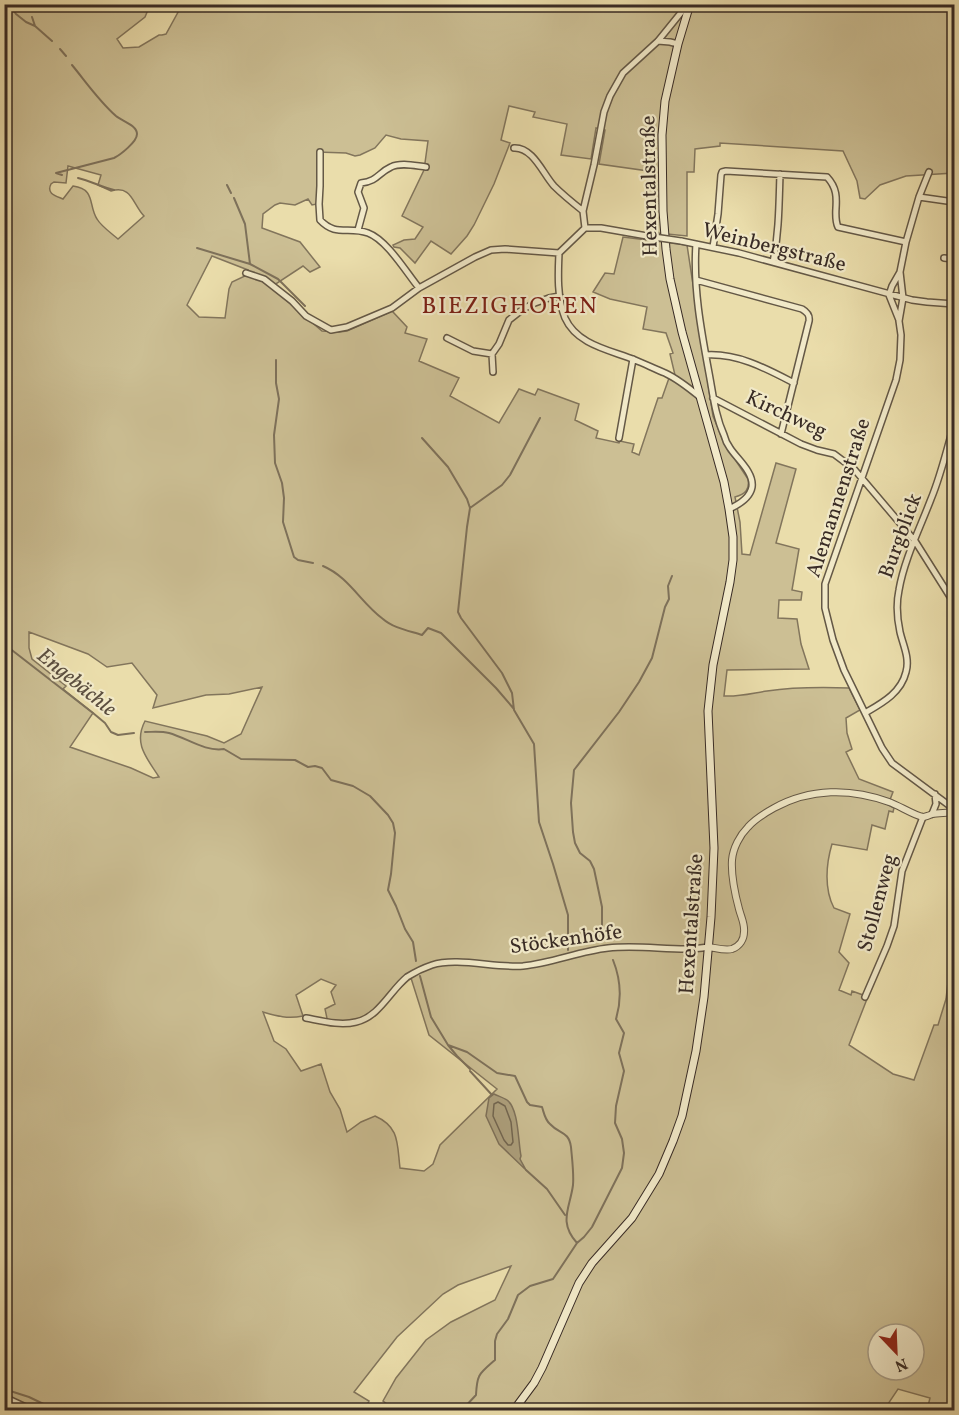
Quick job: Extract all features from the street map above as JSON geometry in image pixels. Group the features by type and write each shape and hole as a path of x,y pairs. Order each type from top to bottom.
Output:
{"main road":[{"name":"Hexentalstraße","path":"514,1410 543,1368 579,1283 592,1263 638,1209 674,1141 682,1116 696,1051 704,997 714,848 708,711 712,665 733,560 733,537 714,444 682,332 666,249 662,135 666,101 689,4"}],"street":[{"name":"Hexentalstraße","path":"585,228 583,211 604,112 610,96 623,73 658,41 689,4"},
{"path":"658,41 678,44"},
{"path":"514,148 527,152 552,183 583,211"},
{"path":"320,152 320,220 331,229 358,230 375,236 384,243 418,288"},
{"path":"358,230 364,208 357,192 361,183 373,181 398,165 426,167"},
{"path":"713,247 721,175 726,171 827,177 837,196 836,222 838,227 906,242"},
{"name":"Alemannenstraße","path":"929,172 919,197 900,272 903,298 899,321 900,360 896,380 825,584 825,608 844,670 882,748 892,763 935,794 954,811"},
{"path":"773,262 777,244 780,174"},
{"path":"919,197 954,202"},
{"path":"585,228 559,253 560,296 566,320 579,336 593,345 633,359 673,378 700,397"},
{"name":"Weinbergstraße","path":"585,228 601,228 713,247 890,295 954,304"},
{"path":"696,244 696,280 713,398 724,437 751,478 752,488 747,496 742,502 729,509"},
{"path":"246,273 264,279 306,316 331,330 347,327 392,308 418,288 491,250 559,253"},
{"path":"944,258 954,259"},
{"name":"Alemannenstraße","path":"899,321 890,295 900,272"},
{"path":"696,280 805,311 809,315 782,434"},
{"path":"493,372 492,354 509,320 535,303 560,296"},
{"path":"447,338 473,351 492,354"},
{"path":"706,355 719,354 764,367 794,383"},
{"path":"619,438 633,359"},
{"name":"Kirchweg","path":"713,398 782,434 817,450 834,454 854,469 915,541 954,603"},
{"name":"Burgblick","path":"865,713 888,700 902,683 906,673 908,662 897,617 900,582 936,487 954,424"},
{"path":"709,947 731,949 742,942 745,933 744,923 733,878 733,855 745,830 761,816 787,801 818,792 845,792 867,795 890,802 923,817 954,811"},
{"path":"932,814 936,804 935,794"},
{"name":"Stollenweg","path":"864,997 894,926 902,871 923,817"},
{"name":"Stöckenhöfe","path":"306,1018 344,1024 365,1019 379,1008 407,978 433,964 446,962 522,966 611,948 709,947"},
{"path":"4,1397 32,1410"}],"shaded area":[{"path":"5,5 150,5 145,17 117,39 123,48 139,47 159,35 166,34 182,5 954,5 954,173 906,176 880,185 865,199 860,198 857,181 843,151 720,143 720,146 695,149 694,172 687,172 687,236 647,232 648,171 599,164 605,130 596,128 591,159 561,155 567,124 533,117 535,112 509,106 501,140 510,143 494,184 474,225 451,254 431,241 415,263 400,248 393,245 404,240 415,239 423,227 402,216 424,170 428,141 401,139 386,135 375,148 360,155 317,152 317,204 312,205 308,199 295,205 280,203 263,214 262,228 300,242 320,267 310,272 303,266 271,287 322,331 347,331 392,311 407,327 405,333 427,339 419,361 459,378 450,396 499,423 519,389 535,395 538,389 579,404 575,420 598,431 596,438 634,444 632,452 639,455 658,398 662,398 669,378 675,375 670,354 673,353 666,333 643,329 647,307 610,299 593,292 605,273 614,274 623,237 687,245 713,416 724,443 748,479 746,491 735,497 740,522 742,554 750,555 776,463 796,469 776,543 799,549 792,590 802,592 801,600 779,600 778,618 797,619 801,644 809,669 727,670 724,696 797,688 849,688 860,710 846,718 847,733 852,749 846,752 859,779 893,792 888,805 894,808 893,812 889,811 885,829 872,825 867,850 832,844 828,860 827,885 831,901 834,908 850,914 839,952 849,963 839,990 851,995 852,991 867,999 849,1045 893,1074 914,1080 934,1025 938,1025 946,999 949,974 954,973 954,1410 927,1410 930,1398 898,1389 884,1410 395,1410 383,1401 396,1378 426,1340 451,1322 495,1300 511,1266 458,1285 443,1294 397,1337 354,1392 369,1401 364,1410 5,1410","holes":["68,166 101,175 98,185 111,191 118,190 128,193 144,216 118,239 99,222 85,190 73,186 63,199 51,192 50,187 54,182 66,183","212,256 248,270 245,276 232,282 225,318 199,317 187,305","29,632 88,654 107,667 132,663 157,695 153,708 206,695 229,694 262,687 241,734 224,743 207,736 145,721 140,737 146,757 159,777 153,778 70,747 93,713 63,689 66,686 32,659","411,978 429,1035 497,1089 440,1145 433,1164 424,1171 400,1168 396,1137 383,1120 375,1116 347,1132 321,1064 301,1071 286,1049 274,1041 263,1012 287,1017 303,1016 296,995 321,979 336,985 331,992 335,1004 325,1009 328,1023 365,1019"]}],"water":[{"path":"494,1094 507,1100 514,1111 520,1159 526,1170 499,1144 486,1116 489,1098"}],"waterway":[{"path":"9,4 16,14 35,26 52,41"},
{"path":"32,17 35,26"},
{"path":"60,49 66,56"},
{"path":"62,175 56,173 114,158 131,144 137,134 132,126 116,116 104,104 72,65"},
{"path":"78,178 114,190"},
{"path":"227,185 231,193"},
{"path":"234,198 245,224 250,264"},
{"path":"197,248 250,264 278,279 305,306"},
{"path":"276,360 279,399 274,435 275,463 282,483 283,522 294,557 313,563"},
{"path":"470,508 502,485 510,475 540,418"},
{"path":"422,438 448,467 470,508 458,612 502,673 512,693 514,710 534,744 539,822 568,915 568,950"},
{"path":"323,566 348,583 375,613 392,625 422,635 428,628 441,633 514,709"},
{"path":"602,939 602,907 594,869 590,861 580,853 573,832 571,803 574,770 619,712 652,658 669,599 668,586 672,576"},
{"name":"Engebächle","path":"4,644 93,713 105,723 111,732 118,735 134,733"},
{"name":"Engebächle","path":"145,732 169,733 203,747 224,749 241,759 295,760 308,767 322,768 331,780 353,786 370,796 393,823 395,833 388,890 413,942 416,961"},
{"path":"577,1243 592,1227 622,1168 624,1153 622,1139 615,1123 616,1106 624,1071 619,1053 624,1033 616,1019 620,990 613,960"},
{"name":"Engebächle","path":"420,976 431,1017 448,1045 467,1052 497,1073 515,1076 527,1102 530,1105 542,1107 547,1120 566,1135 571,1147 573,1185 567,1221 571,1235 577,1243 553,1279 530,1286 518,1295 508,1319 497,1334 495,1360 480,1375 476,1395 462,1410"},
{"path":"448,1045 470,1069"},
{"path":"470,1071 492,1095"},
{"path":"526,1170 547,1189 565,1215"},
{"path":"4,1389 29,1397 56,1410"}],"district":[{"name":"BIEZIGHOFEN","path":"510,307"}]}
